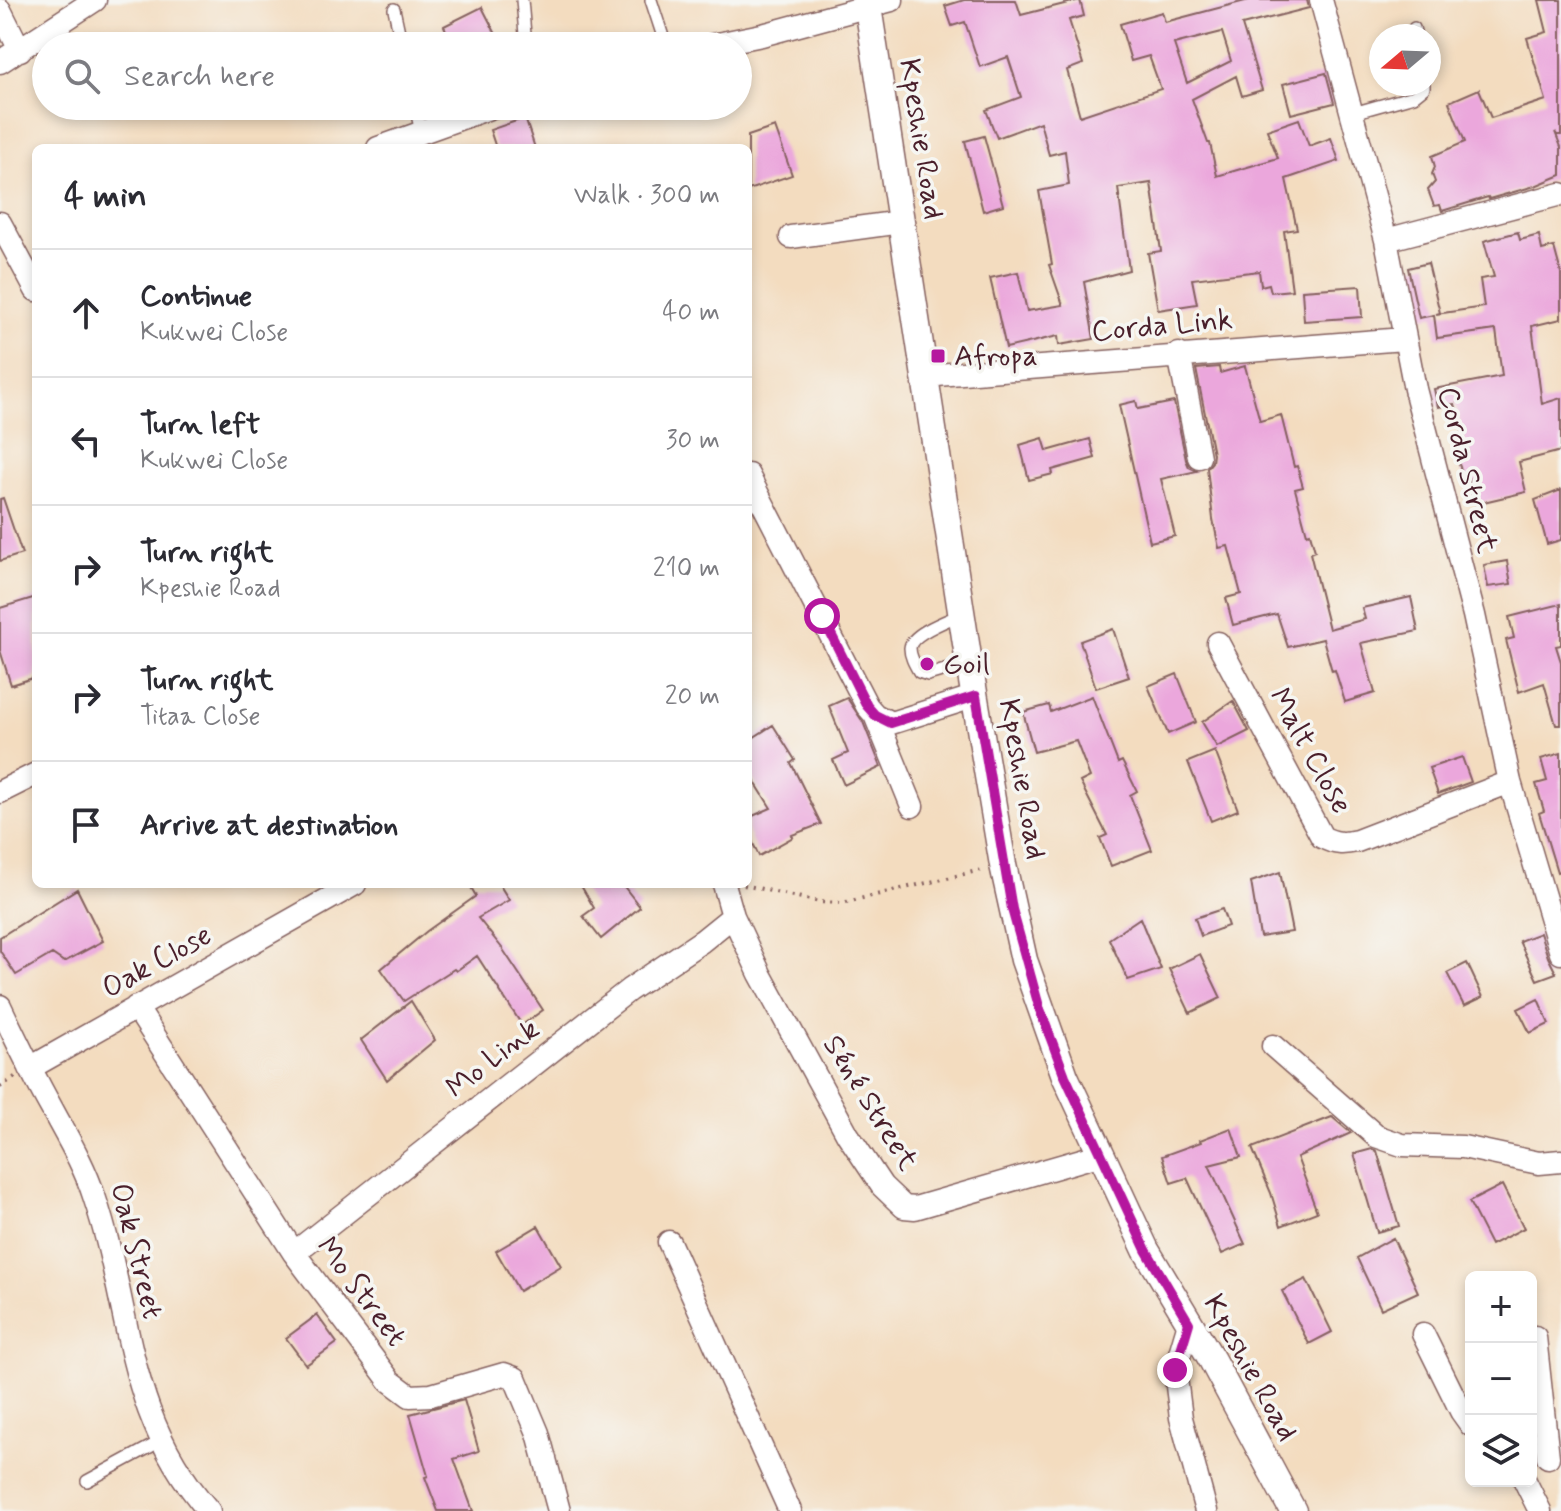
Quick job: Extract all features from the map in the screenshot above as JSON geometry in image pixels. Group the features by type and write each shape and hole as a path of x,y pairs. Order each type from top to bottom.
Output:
{"street":[{"path":"47,32 95,0"},
{"name":"Corda Street","path":"1321,0 1386,240 1404,339 1474,615 1510,782 1561,953"},
{"path":"752,37 876,2"},
{"name":"Kpeshie Road","path":"876,2 901,222 924,376 1003,865 1024,960 1065,1076 1146,1250 1212,1360 1293,1511"},
{"path":"0,10 20,50"},
{"path":"0,62 32,42"},
{"path":"389,144 455,120"},
{"path":"1386,240 1561,194"},
{"path":"791,237 901,222"},
{"path":"0,223 32,283"},
{"name":"Corda Link","path":"924,376 1404,339"},
{"path":"1179,354 1199,457"},
{"path":"752,483 867,706 875,715 912,806"},
{"name":"Malt Close","path":"1218,643 1322,837 1331,842 1344,844 1357,841 1510,782"},
{"path":"875,715 891,723 976,696"},
{"path":"0,792 32,776"},
{"name":"Oak Close","path":"30,1068 348,888"},
{"name":"Séné Street","path":"725,888 733,916 760,974 848,1135 882,1186 904,1207 924,1206 1102,1154"},
{"name":"Mo Link","path":"294,1253 629,990 733,916"},
{"name":"Oak Street","path":"0,1006 93,1192 104,1227 131,1354 145,1402 161,1441 193,1492 209,1511"},
{"name":"Mo Street","path":"136,1007 294,1253 390,1381 410,1396 431,1395 504,1374 515,1378 538,1433 559,1511"},
{"path":"1273,1046 1376,1136 1402,1145 1463,1147 1539,1163 1561,1161"},
{"path":"669,1242 790,1511"},
{"path":"1189,1323 1175,1370 1181,1418 1201,1509"},
{"path":"1423,1334 1465,1417"},
{"path":"1536,1343 1547,1460"},
{"path":"1528,1487 1540,1511"}],"lane":[{"path":"522,0 525,32"},
{"path":"651,0 661,32"},
{"path":"394,9 399,32"},
{"path":"1353,113 1414,96"},
{"path":"418,120 421,132"},
{"path":"962,614 916,637 910,647 911,656 919,672 928,675 969,663"},
{"path":"87,1481 161,1441"}],"path":[{"path":"752,887 819,902 842,903 1003,865"}],"building":[{"path":"964,0 1016,0 1021,15 1080,0 1084,16 1069,20 1083,64 1067,70 1080,116 1161,89 1149,56 1131,61 1120,24 1162,12 1165,22 1249,0 1307,0 1309,8 1242,25 1262,90 1242,96 1236,76 1192,99 1210,143 1217,176 1278,158 1267,130 1299,119 1309,146 1331,138 1339,161 1286,179 1297,229 1284,231 1292,290 1271,292 1269,284 1261,286 1259,271 1192,279 1197,304 1158,310 1148,253 1161,251 1151,183 1118,188 1129,270 1084,282 1094,339 1059,345 1058,336 1006,348 990,278 1018,272 1027,311 1063,305 1049,265 1052,264 1039,191 1069,185 1065,151 1049,155 1040,122 997,138 986,110 1021,97 1008,57 980,67 965,22 952,26 945,6","holes":["1222,32 1231,61 1187,83 1174,44"]},
{"path":"1539,0 1561,0 1561,135 1555,132 1561,147 1561,175 1535,186 1442,211 1440,205 1434,206 1428,190 1435,182 1432,156 1465,142 1449,102 1479,89 1491,118 1546,100 1527,38 1547,32"},
{"path":"482,7 495,32 447,32 444,26"},
{"path":"1326,73 1334,103 1291,114 1283,84"},
{"path":"526,120 534,144 495,144 490,130"},
{"path":"775,127 792,175 752,189 752,144 748,144 748,136"},
{"path":"984,136 1003,205 983,211 965,141"},
{"path":"1518,232 1520,240 1539,235 1542,250 1554,247 1561,273 1561,319 1532,326 1542,404 1561,398 1561,451 1519,462 1526,492 1475,504 1468,477 1464,478 1456,456 1468,452 1455,404 1438,407 1434,389 1502,376 1496,330 1437,338 1434,315 1419,318 1408,268 1428,263 1440,313 1436,314 1484,307 1480,279 1494,277 1484,241"},
{"path":"1360,286 1362,317 1304,321 1302,290"},
{"path":"1245,366 1260,421 1281,415 1294,467 1297,466 1303,487 1295,489 1315,551 1310,553 1329,629 1365,619 1362,608 1411,597 1418,631 1361,643 1375,693 1345,702 1323,639 1288,647 1277,614 1233,625 1226,598 1241,594 1228,546 1219,548 1213,519 1207,468 1213,454 1196,369 1219,367 1220,373"},
{"path":"1136,401 1138,409 1174,402 1186,460 1189,467 1197,471 1161,479 1175,536 1150,542 1119,405"},
{"path":"1043,438 1047,451 1090,439 1095,458 1029,480 1020,445"},
{"path":"1561,490 1561,540 1547,544 1535,500"},
{"path":"3,498 22,554 0,561 0,499"},
{"path":"1507,561 1511,584 1488,587 1484,565"},
{"path":"32,598 32,678 11,685 0,650 0,608"},
{"path":"1561,604 1561,645 1556,646 1561,662 1561,725 1556,725 1544,683 1519,692 1506,640 1514,638 1509,617"},
{"path":"1113,629 1129,677 1096,688 1080,641"},
{"path":"1177,674 1196,722 1168,734 1148,686"},
{"path":"1092,696 1118,763 1122,761 1137,791 1130,795 1152,850 1111,866 1100,838 1107,835 1080,782 1090,777 1076,741 1034,752 1023,712 1049,705 1051,712"},
{"path":"847,698 863,722 881,767 844,785 833,760 848,753 829,706"},
{"path":"1233,701 1249,731 1217,747 1202,722"},
{"path":"773,725 795,760 791,763 821,824 792,835 759,856 752,841 752,816 771,808 752,777 752,738"},
{"path":"1215,751 1238,810 1211,821 1188,762"},
{"path":"1561,753 1561,871 1557,872 1539,813 1544,811 1536,784 1547,781 1541,759"},
{"path":"1462,757 1471,782 1438,794 1429,768"},
{"path":"1280,872 1292,932 1260,937 1251,882"},
{"path":"471,888 502,888 509,900 478,918 543,1010 522,1025 477,956 404,1001 381,969 476,896"},
{"path":"582,888 625,888 640,907 601,939 583,916 594,908"},
{"path":"77,889 103,941 64,962 52,954 16,975 0,951 0,937"},
{"path":"1222,909 1228,926 1201,936 1195,918"},
{"path":"1140,918 1161,969 1128,980 1109,939"},
{"path":"1540,933 1556,973 1537,980 1519,941"},
{"path":"1200,954 1221,998 1190,1013 1169,969"},
{"path":"1467,963 1483,997 1464,1006 1447,973"},
{"path":"1538,999 1549,1024 1530,1033 1518,1009"},
{"path":"411,1001 435,1040 387,1080 361,1040"},
{"path":"1332,1117 1351,1133 1297,1157 1317,1212 1281,1226 1252,1148"},
{"path":"1231,1128 1241,1157 1209,1165 1245,1244 1222,1254 1187,1178 1171,1183 1162,1156"},
{"path":"1372,1149 1377,1151 1399,1226 1377,1232 1354,1154"},
{"path":"1502,1185 1524,1228 1491,1245 1469,1202"},
{"path":"538,1226 561,1266 519,1291 496,1251"},
{"path":"1393,1238 1418,1292 1381,1309 1357,1258"},
{"path":"1306,1279 1332,1332 1309,1344 1282,1291"},
{"path":"317,1315 337,1343 306,1365 286,1338"},
{"path":"464,1400 479,1451 454,1459 473,1511 438,1511 425,1477 428,1476 410,1414"}],"place":[{"name":"Afropa","path":"938,356"},
{"name":"Goil","path":"927,664"}],"route":[{"path":"822,616 867,706 883,721 891,723 976,696 1003,865 1024,960 1065,1076 1146,1250 1189,1323 1175,1370"}]}
